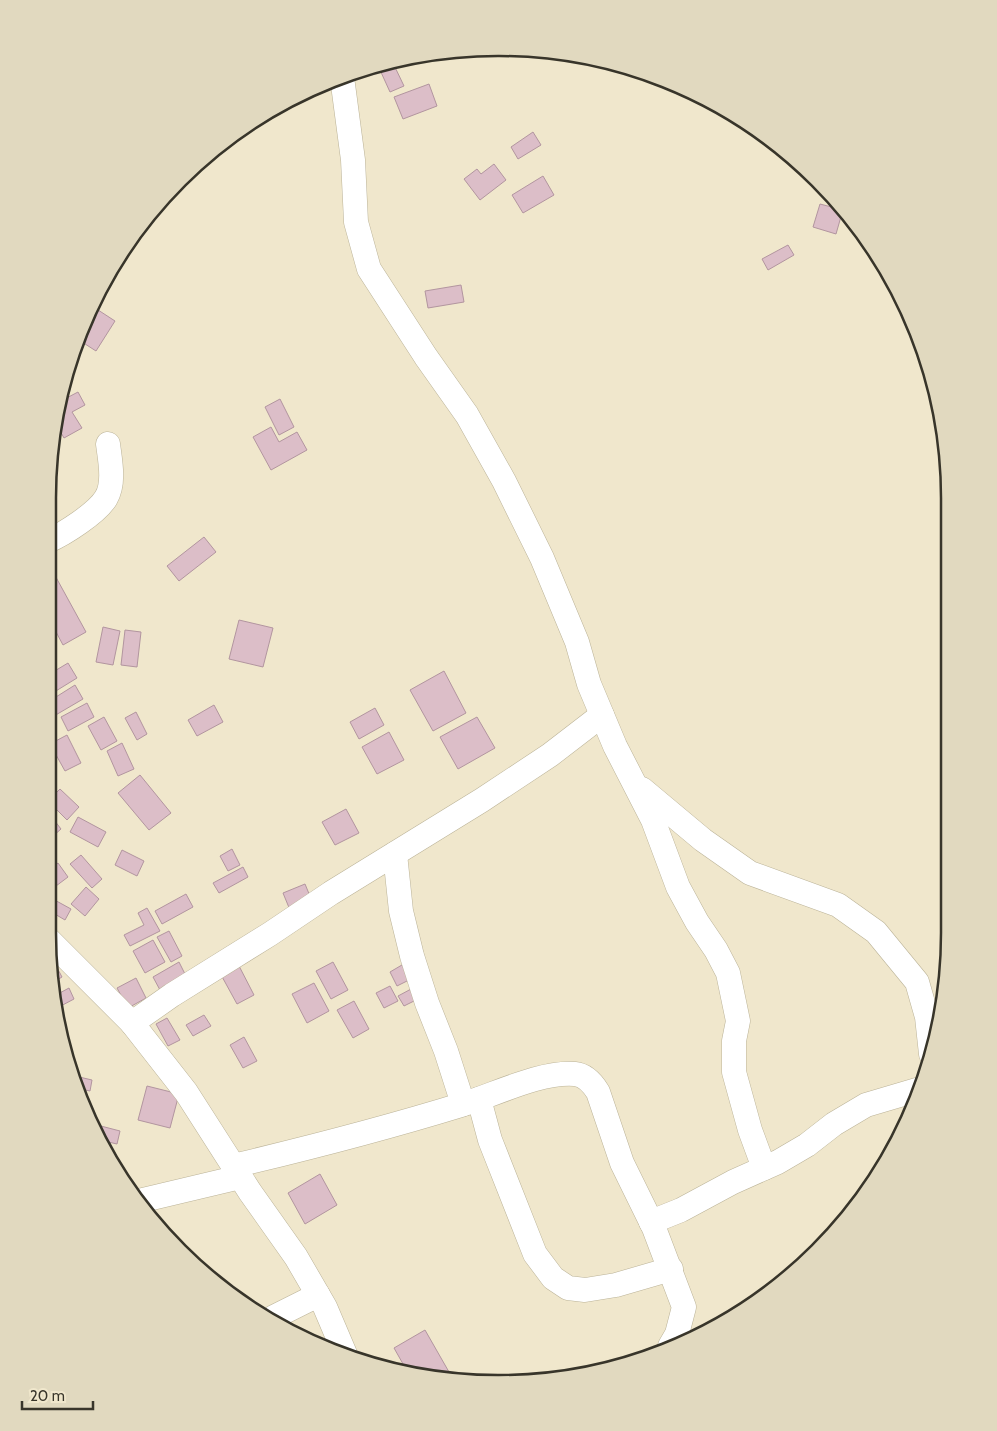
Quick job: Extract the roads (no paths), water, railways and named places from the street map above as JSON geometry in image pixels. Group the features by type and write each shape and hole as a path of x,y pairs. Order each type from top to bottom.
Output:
{"street":[{"path":"343,85 353,160 356,222 369,269 426,357 467,415 504,481 542,558 577,642 589,684 652,820 678,887 728,973 738,1021 734,1041 734,1072 750,1130 764,1168"},
{"path":"56,537 88,516 106,497 112,476 108,444"},
{"path":"132,1023 172,995 482,800 550,755 602,715"},
{"path":"633,782 703,840 750,873 800,893 838,905 876,932 917,982 927,1017 929,1034"},
{"path":"394,854 401,911 412,956 427,1002 446,1051 490,1140 534,1254 553,1278 568,1288 585,1290 616,1285 671,1269"},
{"path":"57,948 132,1023 186,1092 236,1171 296,1257 325,1307 341,1346"},
{"path":"146,1199 471,1102 520,1084 543,1078 577,1074 593,1084 598,1092 622,1163 651,1222 671,1269 684,1308 675,1338"},
{"path":"651,1222 681,1210 807,1145 834,1124 866,1105 911,1092"},
{"path":"277,1315 318,1294"}]}
